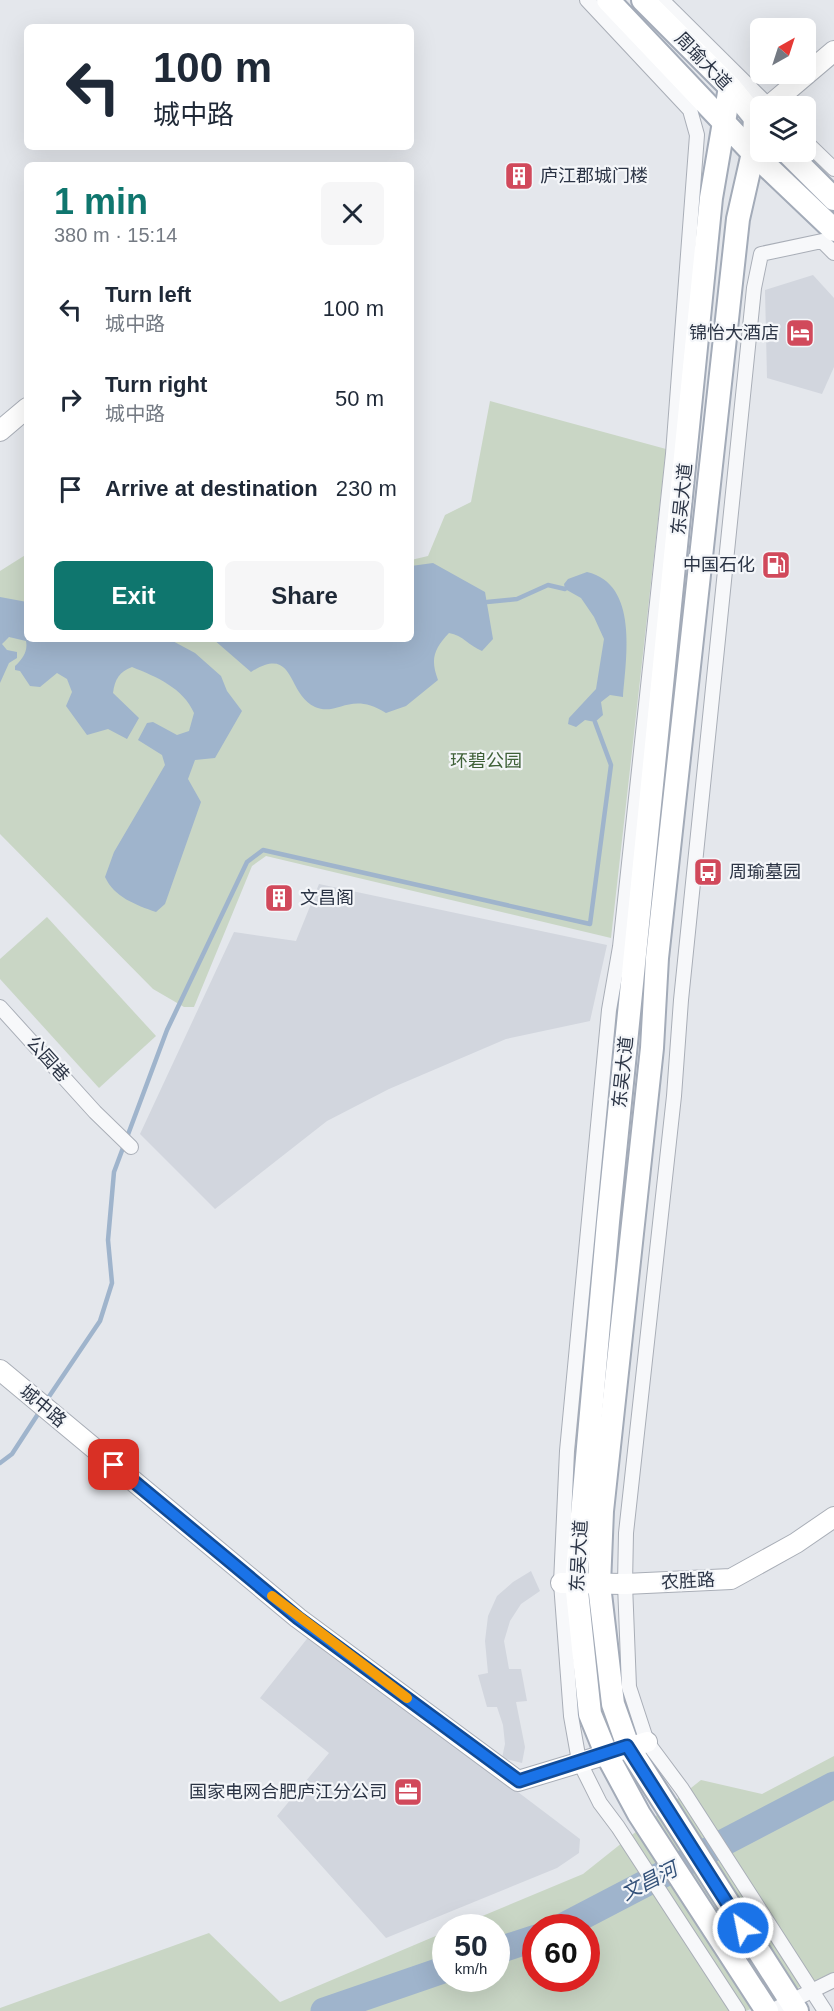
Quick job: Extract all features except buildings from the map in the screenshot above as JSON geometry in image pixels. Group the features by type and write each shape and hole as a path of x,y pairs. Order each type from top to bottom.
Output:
{"main road":[{"name":"周瑜大道","path":"608,0 750,150"},
{"name":"周瑜大道","path":"643,0 730,87 750,103"},
{"name":"东吴大道","path":"730,87 708,221 610,1199 579,1583 590,1714 627,1747 661,1801 741,1904 781,2008"},
{"name":"东吴大道","path":"579,1583 602,1511 652,1048 659,934 739,212 751,162"},
{"path":"762,162 834,230"},
{"path":"797,162 834,200"},
{"name":"东吴大道","path":"627,1747 639,1814 710,1924 781,2008"}],"street":[{"path":"587,0 690,110 697,135 673,454 620,947 609,1010 568,1439 579,1583 571,1716 579,1761 600,1803 738,2011"},
{"path":"662,0 750,99"},
{"path":"783,96 834,51"},
{"path":"816,152 834,169"},
{"path":"825,2011 812,1990 741,1904 682,1789 627,1747 625,1584 626,1533 674,1096 681,1000 754,288 761,254 822,241 834,253"},
{"path":"0,431 24,411"},
{"name":"公园巷","path":"0,1007 95,1112 131,1147"},
{"name":"城中路","path":"0,1370 298,1618 519,1781 627,1747"},
{"name":"农胜路","path":"579,1583 625,1584 730,1579 796,1543 834,1517"},
{"path":"781,2008 834,1980"}],"shaded area":[{"name":"锦怡大酒店","path":"813,275 834,298 834,367 822,394 767,378 765,290"},
{"path":"319,884 607,945 590,1021 506,1039 389,1089 327,1121 215,1209 140,1134 234,932 296,941"},
{"path":"531,1571 540,1591 521,1604 510,1621 504,1641 509,1669 521,1669 527,1701 516,1702 525,1747 522,1763 502,1758 505,1744 503,1725 497,1707 487,1707 478,1675 488,1673 485,1641 488,1616 497,1596 513,1582"},
{"name":"国家电网合肥庐江分公司","path":"310,1635 580,1839 579,1853 557,1868 445,1914 432,1914 432,1919 386,1938 277,1816 329,1753 260,1698"}],"green space":[{"name":"环碧公园","path":"490,401 666,449 611,938 266,856 252,866 194,1007 184,1007 153,989 0,834 0,571 24,556 24,642 414,642 414,559 428,556 445,515 471,502"},
{"path":"47,917 156,1036 99,1088 0,979 0,959"},
{"path":"834,1756 834,1972 746,2011 0,2011 0,2008 209,1933 280,2002 432,1938 432,1992 510,1992 510,1914 487,1914 583,1874 701,1780 762,1794"}],"water":[{"path":"433,563 485,592 493,639 482,651 449,633 435,655 434,666 438,680 406,706 386,713 363,704 331,709 315,707 306,701 283,667 276,664 265,665 251,672 216,642 414,642 414,566"},
{"path":"587,572 604,579 615,591 622,607 626,624 626,663 623,697 610,695 601,702 603,715 595,722 585,720 576,727 568,724 569,718 596,689 604,639 594,617 581,598 565,589 564,584 568,579"},
{"path":"0,597 24,601 24,641 9,637 2,644 7,650 17,652 17,658 9,663 0,683"},
{"path":"26,642 175,642 195,653 221,676 227,691 242,711 215,758 195,760 188,779 201,802 165,904 156,912 120,895 105,877 114,852 165,765 162,755 138,740 147,723 153,722 177,735 189,731 194,713 183,697 168,684 132,667 118,677 113,693 139,718 127,739 108,729 87,735 66,706 72,692 67,679 57,673 40,687 30,686 20,671 15,670 15,666 23,658"}],"waterway":[{"path":"487,602 517,599 548,585 565,589"},
{"path":"46,1401 100,1321 112,1283 108,1240 114,1172 167,1030 247,862 263,850 590,924 611,765 595,722"},
{"path":"0,1463 12,1454 40,1411"},
{"name":"文昌河","path":"587,1914 834,1785"},
{"name":"文昌河","path":"510,1946 522,1943"},
{"name":"文昌河","path":"324,2011 432,1974"}],"slow traffic":[{"path":"272,1596 298,1618 407,1698"}],"place":[{"name":"庐江郡城门楼","path":"519,176"},
{"name":"锦怡大酒店","path":"800,333"},
{"name":"中国石化","path":"776,565"},
{"name":"周瑜墓园","path":"708,872"},
{"name":"文昌阁","path":"279,898"},
{"name":"国家电网合肥庐江分公司","path":"408,1792"}],"route":[{"path":"114,1465 298,1618 519,1781 627,1746 743,1928"}]}
